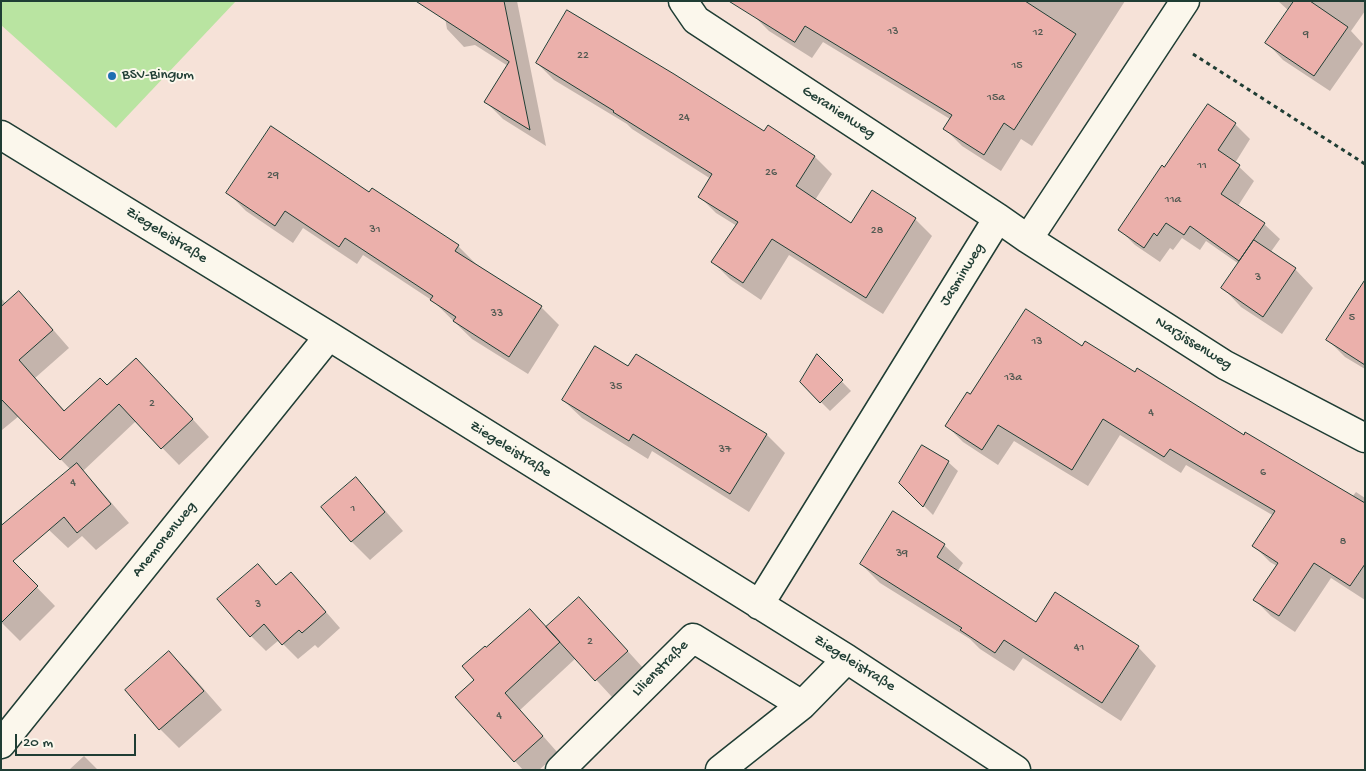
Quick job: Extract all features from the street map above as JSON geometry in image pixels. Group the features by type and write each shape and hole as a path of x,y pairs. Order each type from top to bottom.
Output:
{"street":[{"name":"Geranienweg","path":"683,1 696,20 998,218"},
{"path":"998,218 1028,239 1185,1"},
{"name":"Ziegeleistraße","path":"1,135 329,336 847,659 1016,770"},
{"name":"Jasminweg","path":"759,605 998,218"},
{"name":"Narzissenweg","path":"1028,239 1225,365 1365,438"},
{"name":"Anemonenweg","path":"1,744 329,336"},
{"name":"Lilienstraße","path":"560,770 693,638 802,705"},
{"path":"720,770 802,705 847,659"}],"path":[{"path":"1165,32 1197,57 1365,164"}],"green space":[{"name":"BSV-Bingum","path":"1,1 236,1 116,128 1,25"}],"building":[{"path":"416,1 504,1 530,130 484,102 509,62"},
{"path":"729,1 1025,1 1076,34 1014,130 1004,123 984,155 943,129 952,115 805,26 795,42"},
{"path":"1294,1 1310,1 1348,27 1314,76 1265,43"},
{"path":"567,10 764,131 768,125 815,156 796,186 851,223 872,190 916,218 866,298 772,239 743,283 711,262 738,222 698,197 712,174 536,63"},
{"path":"1208,104 1236,123 1218,150 1240,165 1221,194 1265,223 1239,261 1190,226 1184,235 1166,223 1157,236 1154,233 1144,248 1118,230 1162,165 1164,167"},
{"path":"271,126 369,192 372,188 459,245 455,251 542,306 509,357 453,321 456,317 430,300 433,296 345,238 339,247 285,211 275,226 226,193"},
{"path":"1254,240 1296,268 1263,317 1221,288"},
{"path":"1365,280 1365,365 1326,340"},
{"path":"19,291 53,330 19,360 64,411 100,378 107,385 136,358 193,419 161,449 119,404 60,460 1,399 1,307"},
{"path":"1026,309 1082,346 1085,341 1135,372 1137,368 1244,435 1245,432 1365,503 1365,564 1350,586 1314,563 1279,616 1253,600 1278,563 1252,546 1275,511 1170,449 1164,457 1103,419 1072,470 998,425 982,450 945,426 967,392 970,394"},
{"path":"595,346 628,366 636,354 767,434 730,494 633,434 629,441 562,400"},
{"path":"817,354 843,380 820,403 800,382"},
{"path":"922,445 949,461 923,507 899,483"},
{"path":"77,463 111,504 77,533 64,517 13,561 38,586 1,623 1,526"},
{"path":"356,477 385,512 351,542 321,507"},
{"path":"893,511 945,544 937,557 1036,622 1055,592 1139,646 1102,703 1004,640 995,653 960,630 962,628 860,564"},
{"path":"258,564 276,585 291,572 326,612 302,633 299,630 282,645 264,624 250,637 217,599"},
{"path":"579,597 628,651 595,681 546,627"},
{"path":"530,609 560,642 505,693 543,736 514,762 455,697 474,680 462,666"},
{"path":"169,651 204,691 159,730 125,690"}],"place":[{"name":"BSV-Bingum","path":"112,76"}]}
